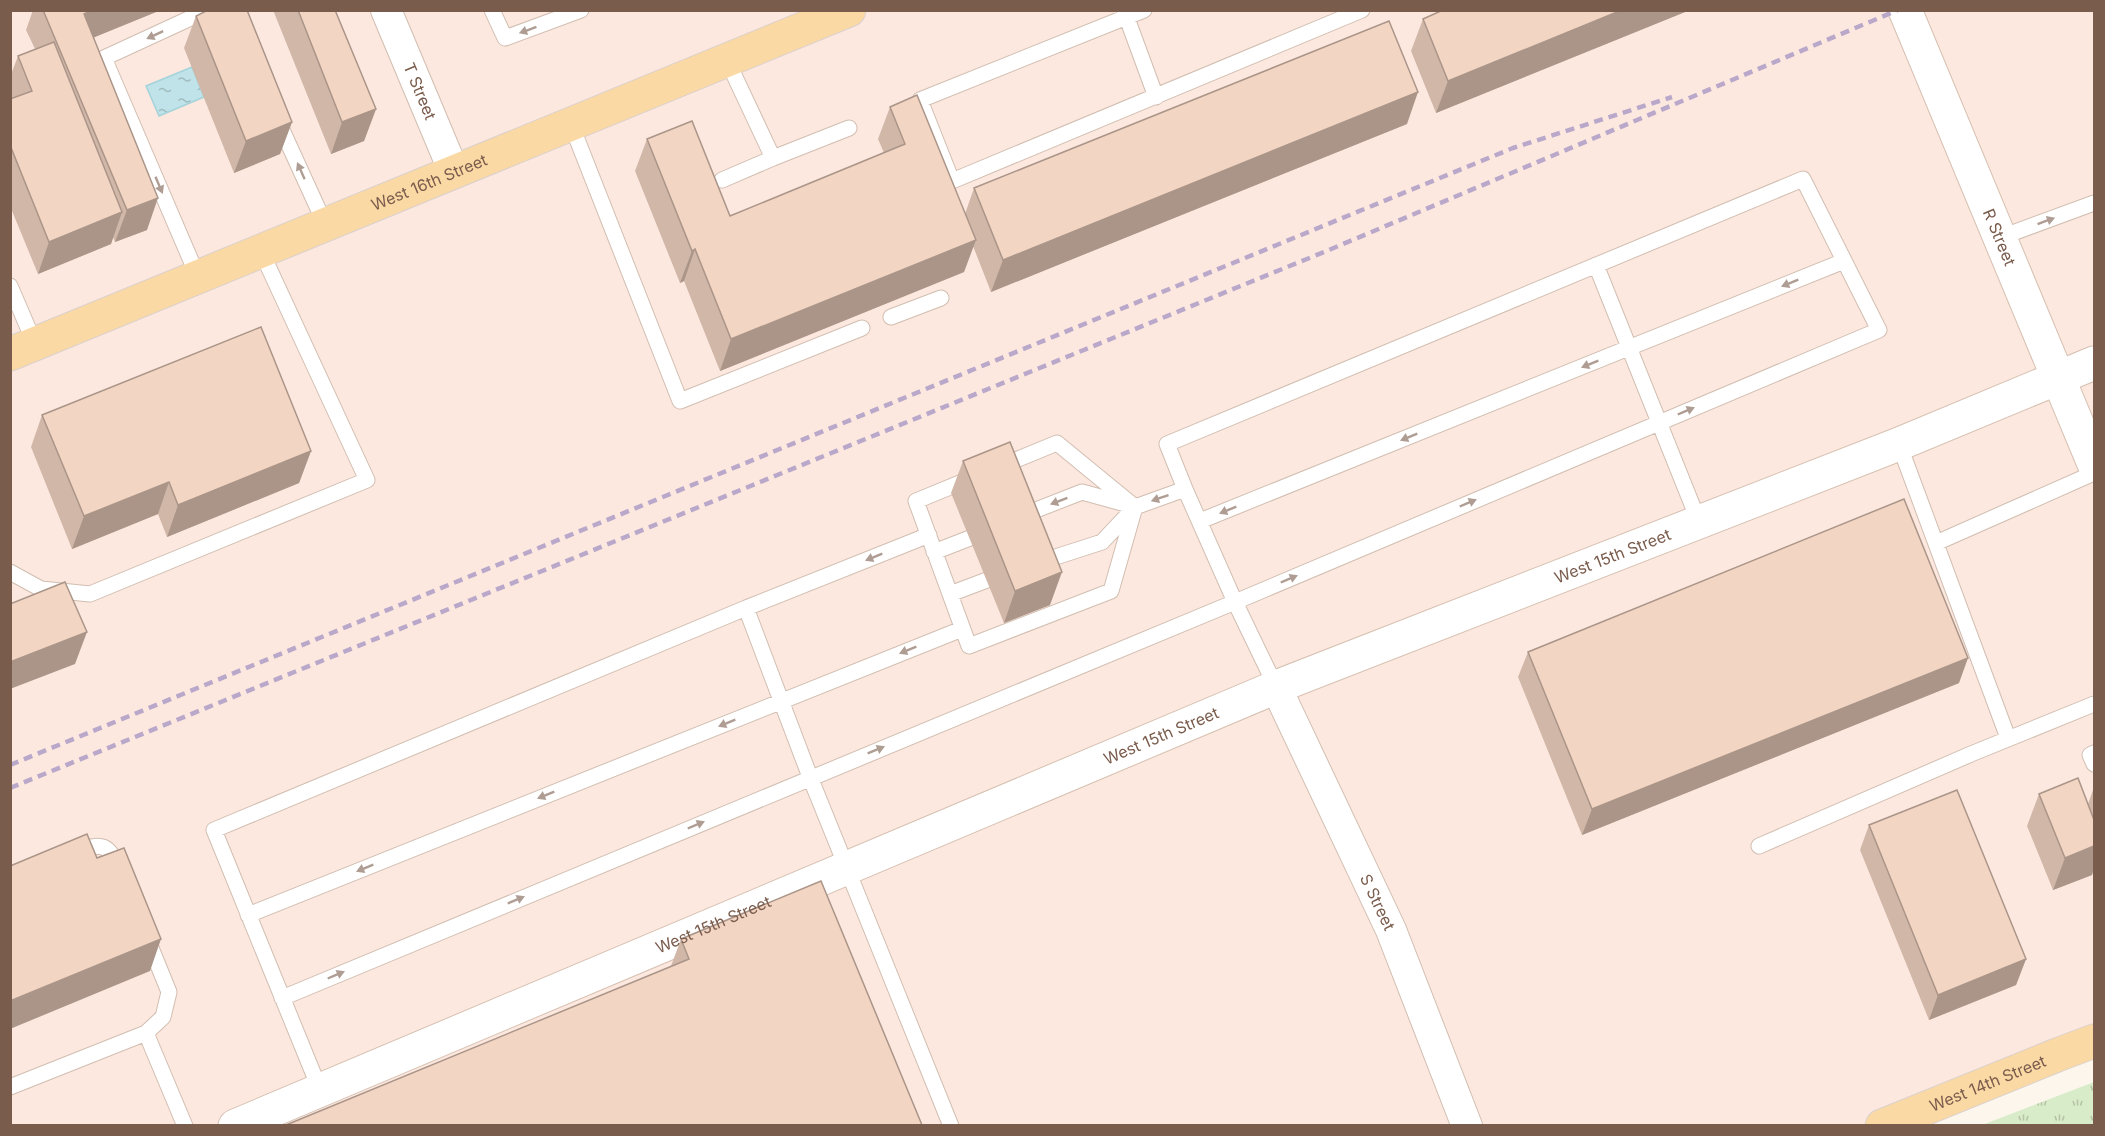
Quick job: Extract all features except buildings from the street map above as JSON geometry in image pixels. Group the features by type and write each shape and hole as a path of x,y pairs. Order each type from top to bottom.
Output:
{"main road":[{"name":"West 16th Street","path":"23,349 849,10"},
{"name":"West 14th Street","path":"1882,1125 2056,1054 2094,1041"}],"street":[{"name":"T Street","path":"386,10 454,172"},
{"name":"R Street","path":"1905,10 1999,238 2060,377 2094,464"},
{"name":"West 15th Street","path":"235,1125 1276,687 1899,444 2094,363"},
{"name":"S Street","path":"1276,687 1391,930 1467,1125"}],"lane":[{"path":"198,276 104,58 208,10"},
{"path":"492,10 505,38 581,10"},
{"path":"1144,10 1125,14 920,100 952,181 1362,10"},
{"path":"1125,14 1156,97"},
{"path":"727,60 773,158"},
{"path":"273,108 325,224"},
{"path":"571,124 681,401 861,328"},
{"path":"722,180 849,128"},
{"path":"282,998 1235,602 1879,330 1803,179 1167,444 1235,602 1276,687"},
{"path":"1999,238 2093,203"},
{"path":"10,572 41,589 90,594 367,480 261,251"},
{"path":"1200,521 1844,261"},
{"path":"1596,265 1699,522"},
{"path":"10,286 23,349"},
{"path":"891,317 941,298"},
{"path":"1057,442 1135,507 1111,591 969,646 916,501 1057,442"},
{"path":"1899,444 2008,738"},
{"path":"1936,543 2094,473"},
{"path":"1034,564 1102,542 1135,507 1185,489"},
{"path":"1015,518 1082,492 1135,507"},
{"path":"320,1090 214,830 746,608 929,536"},
{"path":"934,552 970,538"},
{"path":"950,594 987,580"},
{"path":"746,608 810,777 951,1125"},
{"path":"249,915 962,629"},
{"path":"1759,846 2008,738 2094,704"},
{"path":"2094,753 2090,755 2094,764"},
{"path":"64,856 96,844 106,848 114,856 126,887"},
{"path":"10,1087 146,1033 163,1017 169,992 143,929"},
{"path":"146,1033 185,1125"}],"shaded area":[{"path":"10,11 2094,11 2094,1033 1908,1126 11,1125"}],"green space":[{"path":"2094,1082 2094,1125 1982,1125"}],"water":[{"path":"192,67 204,97 159,116 146,86"}],"railway":[{"path":"10,788 1324,252 1898,10"},
{"path":"10,765 1513,148 1672,97"}]}
